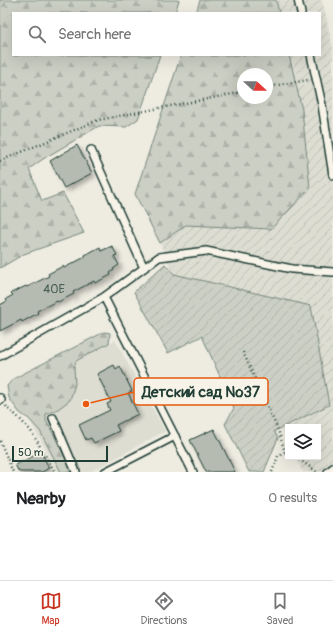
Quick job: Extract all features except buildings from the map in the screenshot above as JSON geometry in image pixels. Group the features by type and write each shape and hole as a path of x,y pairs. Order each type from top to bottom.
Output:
{"lane":[{"path":"298,0 301,12"},
{"path":"310,56 322,106 333,175"},
{"path":"91,150 144,268"},
{"path":"0,356 104,297 159,258 206,251 292,268 333,272"},
{"path":"104,297 159,413 175,436 193,472"},
{"path":"54,418 76,472"},
{"path":"105,472 175,436"},
{"path":"328,472 333,468"}],"path":[{"path":"273,86 316,78"},
{"path":"0,161 98,120 237,93"},
{"path":"243,352 278,430 285,450"},
{"path":"1,399 8,409 31,431 56,472"},
{"path":"0,441 13,472"},
{"path":"272,472 278,456 285,453"},
{"path":"300,460 317,472"}],"shaded area":[{"path":"276,0 322,0 333,48 333,472 303,472 297,460 321,460 321,424 289,424 329,405 311,306 173,274 160,243 186,225 271,229 310,188 302,110 289,56 321,56 321,12 279,12"},
{"path":"115,340 165,431 90,472 58,472 15,394"},
{"path":"285,426 285,437 281,428"}],"green space":[{"path":"0,0 179,0 175,12 12,12 12,56 160,56 138,119 126,127 99,126 29,169 42,201 63,193 84,233 24,254 0,268"},
{"path":"200,0 276,0 279,12 196,12"},
{"path":"181,56 289,56 302,110 310,188 271,229 186,225 160,243 135,194"},
{"path":"165,264 174,274 311,306 329,405 289,424 285,424 285,426 274,431 278,438 264,472 249,472 225,424 234,408 202,336 168,353 134,292"},
{"path":"104,332 110,333 109,343 76,361 74,368 75,384 70,400 58,409 46,414 46,421 72,472 61,472 40,431 28,418 19,412 9,398 7,386 13,379"}],"place":[{"name":"Детский сад №37","path":"86,404"}]}
